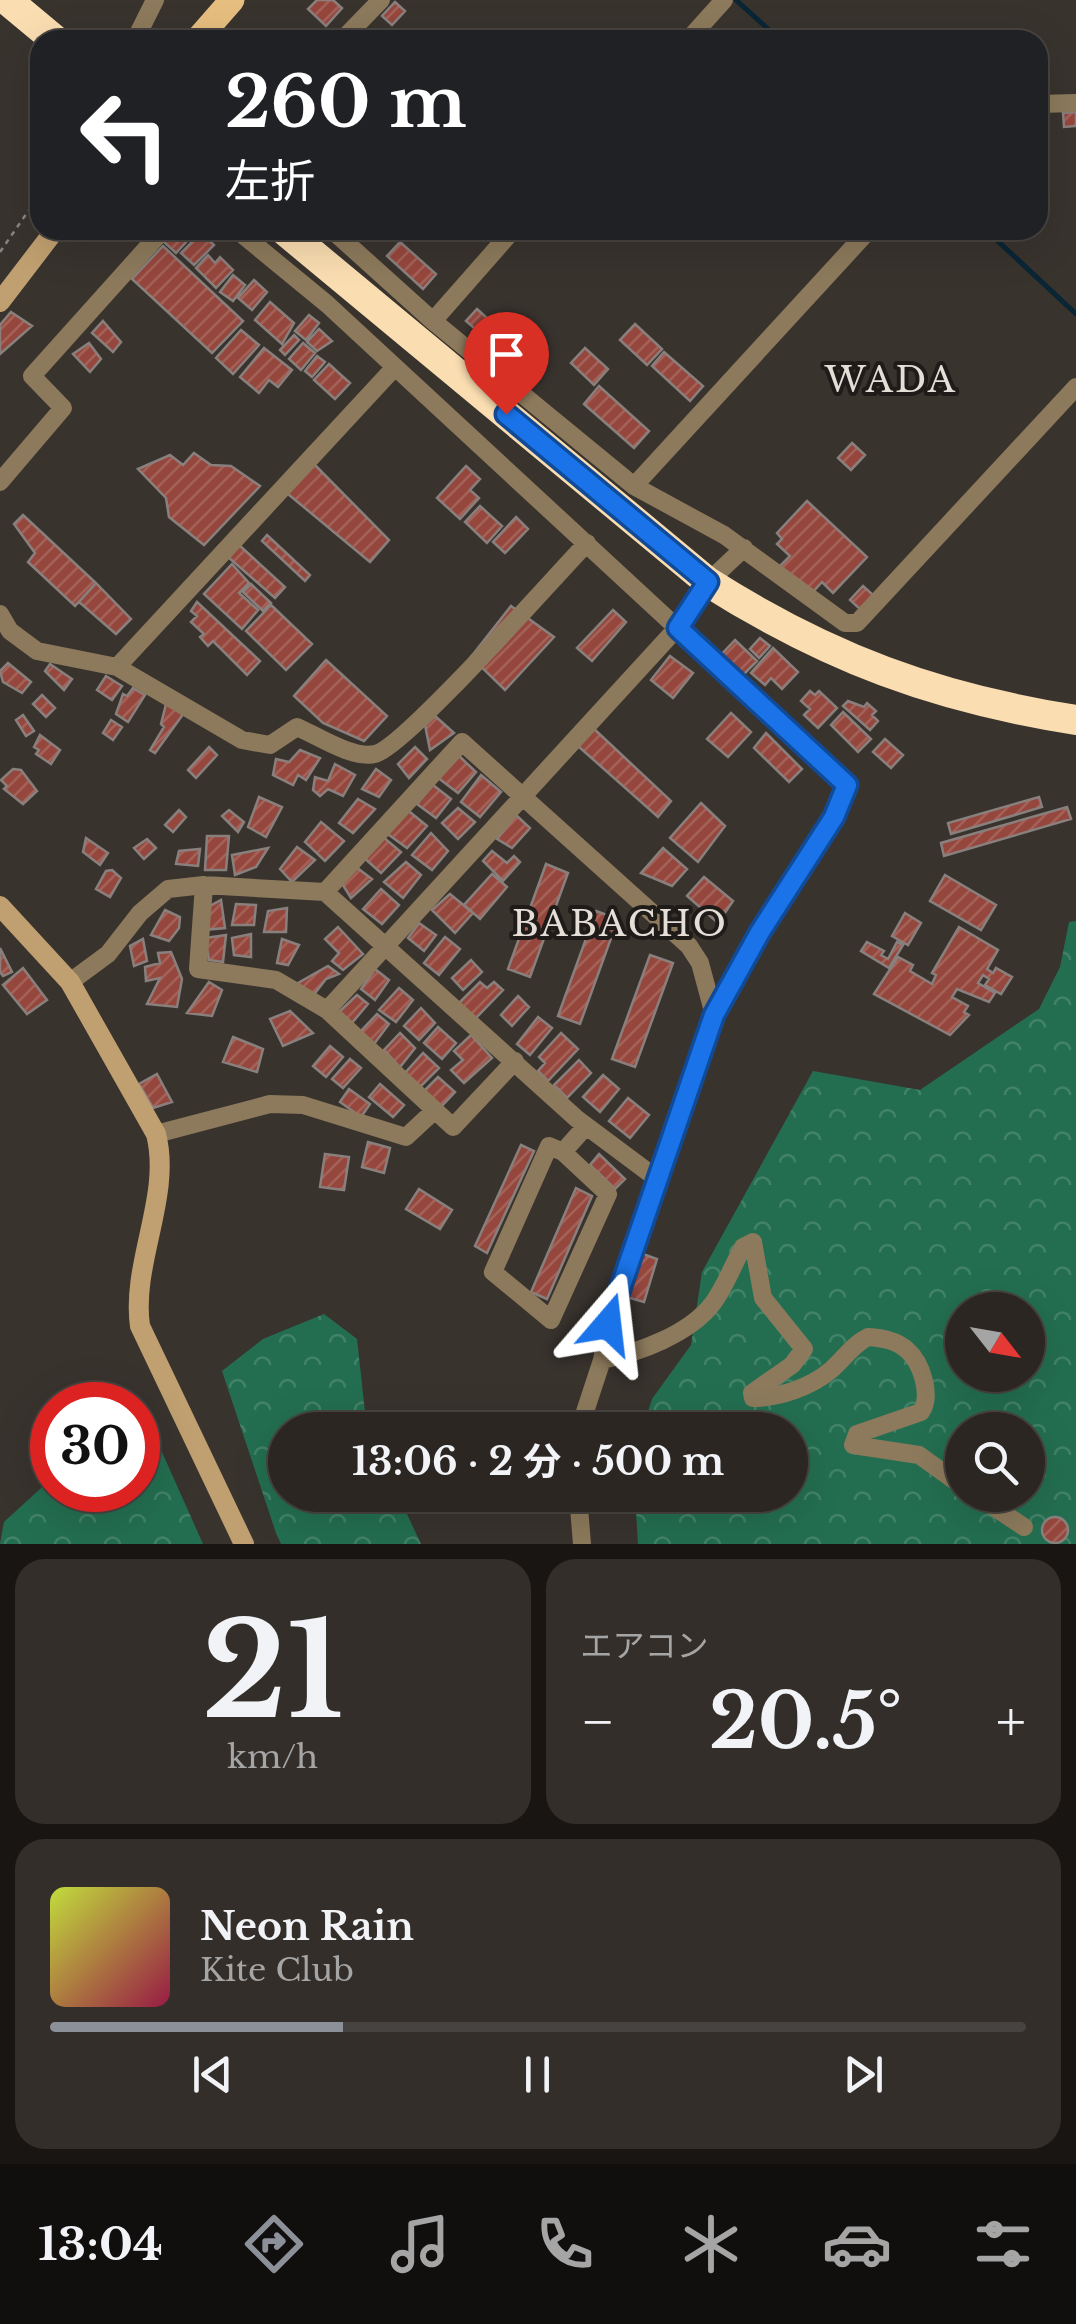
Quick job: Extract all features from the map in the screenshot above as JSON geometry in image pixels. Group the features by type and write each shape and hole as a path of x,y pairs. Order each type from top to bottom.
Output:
{"highway":[{"path":"7,0 43,30"},
{"path":"296,240 708,582 792,633 906,682 992,706 1076,720"}],"main road":[{"path":"206,30 232,0"}],"street":[{"path":"140,30 154,0"},
{"path":"352,30 381,0"},
{"path":"697,30 724,0"},
{"path":"1048,104 1076,103"},
{"path":"0,302 47,240"},
{"path":"0,482 63,408 32,376 155,240"},
{"path":"249,240 395,366 847,785 834,817 760,932 714,1015 613,1303 602,1360 585,1412"},
{"path":"343,240 432,321 634,486 744,548 845,622 857,622 1076,387"},
{"path":"432,321 504,240"},
{"path":"634,486 860,240"},
{"path":"117,666 395,366"},
{"path":"0,614 10,632 37,650 117,666 242,740 270,745 296,727 362,755 380,753 446,692 586,543"},
{"path":"327,1010 678,628 708,582 744,548"},
{"path":"326,892 462,742 689,946 700,963 714,1015"},
{"path":"70,982 108,954 140,912 168,890 204,886 326,892 586,1126 656,1178"},
{"path":"204,886 198,969 276,980 327,1010 453,1127 514,1060"},
{"path":"0,906 70,982 156,1134 160,1148 156,1188 136,1295 140,1326 244,1544"},
{"path":"156,1134 270,1104 303,1105 406,1136 434,1111"},
{"path":"563,1152 586,1126"},
{"path":"549,1146 563,1152 608,1194 551,1320 494,1272 549,1146"},
{"path":"602,1360 627,1355 663,1340 711,1306 743,1247 753,1242 763,1298 804,1348 792,1365 752,1393 754,1398 769,1398 808,1384 828,1373 868,1337 887,1339 908,1350 915,1361 928,1396 926,1406 922,1412 857,1434 852,1445 919,1456 945,1474"},
{"path":"579,1512 582,1544"},
{"path":"1002,1512 1024,1526"}],"path":[{"path":"0,252 30,208"}],"green space":[{"path":"1076,921 1076,1544 638,1544 636,1512 808,1512 808,1412 648,1412 652,1399 691,1345 702,1272 813,1071 920,1090 1039,1009 1060,967 1069,922"},
{"path":"324,1314 357,1339 365,1412 268,1412 268,1509 222,1371 263,1339"},
{"path":"160,1448 203,1544 0,1544 4,1522 30,1498 30,1512 160,1512"},
{"path":"269,1512 406,1512 421,1544 281,1544"}],"building":[{"path":"317,0 333,0 342,8 326,26 308,9"},
{"path":"395,2 405,11 392,25 382,16"},
{"path":"1076,112 1076,126 1064,127 1063,113"},
{"path":"166,240 187,241 176,253"},
{"path":"194,240 209,240 214,245 194,265 181,253"},
{"path":"400,242 436,274 423,289 387,256"},
{"path":"163,246 243,321 212,353 132,279"},
{"path":"208,255 215,263 220,257 233,270 216,288 196,268"},
{"path":"233,275 245,285 233,301 220,292"},
{"path":"254,280 267,292 252,310 238,298"},
{"path":"270,302 294,323 282,344 255,320"},
{"path":"477,309 510,339 499,350 466,321"},
{"path":"11,312 32,326 0,354 0,325"},
{"path":"309,315 319,323 306,340 295,331"},
{"path":"103,321 121,342 113,352 92,333"},
{"path":"635,324 662,349 647,365 620,340"},
{"path":"319,329 332,341 317,351 307,342"},
{"path":"241,330 259,345 233,374 216,358"},
{"path":"294,335 299,340 285,355 280,350"},
{"path":"89,343 101,359 90,372 73,354"},
{"path":"303,343 315,353 301,370 289,359"},
{"path":"264,348 292,370 278,387 269,380 259,393 240,377"},
{"path":"585,348 608,369 594,385 571,363"},
{"path":"664,352 703,386 690,401 652,366"},
{"path":"317,356 325,362 312,377 305,371"},
{"path":"329,364 350,383 335,399 314,380"},
{"path":"599,386 649,431 634,448 584,404"},
{"path":"852,443 865,455 851,470 838,458"},
{"path":"194,453 211,465 231,466 260,486 204,545 169,517 166,498 138,469 170,455 183,465"},
{"path":"308,458 389,540 370,562 282,489"},
{"path":"466,466 480,479 470,490 479,498 460,519 437,498"},
{"path":"807,501 867,557 833,593 822,582 810,595 780,566 790,556 777,544 782,539 777,533"},
{"path":"480,506 502,526 487,543 465,522"},
{"path":"23,515 96,583 75,606 28,562 35,553 14,524"},
{"path":"516,517 528,529 505,553 493,542"},
{"path":"267,535 310,575 305,581 262,541"},
{"path":"239,545 285,587 275,598 228,557"},
{"path":"232,564 249,583 239,593 258,610 242,629 204,594"},
{"path":"96,583 131,619 116,634 79,602"},
{"path":"251,584 271,603 263,611 243,592"},
{"path":"863,586 873,595 860,609 850,600"},
{"path":"197,602 260,661 247,675 213,641 208,646 200,637 204,634 191,622 197,616 191,611"},
{"path":"271,605 312,644 286,670 246,631"},
{"path":"511,606 554,637 505,690 471,657"},
{"path":"613,610 626,622 592,661 577,648"},
{"path":"760,638 770,646 759,658 750,649"},
{"path":"735,640 757,661 742,676 720,656"},
{"path":"773,648 798,672 782,689 771,678 765,685 751,673"},
{"path":"670,656 693,673 673,698 651,680"},
{"path":"326,660 387,716 364,741 323,723 294,696"},
{"path":"8,663 31,682 22,693 3,682 0,671"},
{"path":"50,664 72,679 64,690 45,671"},
{"path":"106,676 122,686 112,700 97,690"},
{"path":"133,688 145,695 128,722 116,714 123,694 127,696"},
{"path":"810,691 815,695 819,691 837,708 818,728 804,715 810,709 801,701"},
{"path":"42,695 55,708 46,717 33,704"},
{"path":"848,701 864,707 867,703 876,711 872,715 878,721 870,730 843,706"},
{"path":"166,704 184,713 155,753 150,750 164,727 161,724"},
{"path":"843,712 871,739 858,752 831,725"},
{"path":"731,713 751,732 728,757 707,739"},
{"path":"23,715 34,731 26,736 16,720"},
{"path":"435,716 454,733 430,750 425,725"},
{"path":"111,720 122,727 113,740 103,733"},
{"path":"592,727 671,801 658,817 578,746"},
{"path":"766,733 802,769 789,782 754,748"},
{"path":"40,735 60,750 51,764 36,754 39,750 34,747"},
{"path":"885,739 903,755 891,768 873,752"},
{"path":"209,747 217,755 196,778 188,770"},
{"path":"415,747 427,759 409,778 398,764"},
{"path":"300,750 320,758 306,780 298,775 293,785 273,775 276,759 289,762"},
{"path":"457,754 476,772 458,793 437,777"},
{"path":"335,764 355,775 343,796 328,789 320,796 313,790 315,777 328,781"},
{"path":"13,769 21,770 37,791 23,804 4,789 7,786 1,780"},
{"path":"376,769 391,780 379,797 362,789"},
{"path":"481,775 501,792 480,817 461,802"},
{"path":"433,785 451,799 436,818 417,804"},
{"path":"259,797 282,807 266,837 248,827"},
{"path":"1039,797 1042,807 951,834 948,823"},
{"path":"358,799 375,809 353,833 339,823"},
{"path":"701,803 725,826 698,862 670,838"},
{"path":"1067,807 1071,819 944,856 941,843"},
{"path":"405,808 427,826 407,848 385,832"},
{"path":"458,808 475,822 458,839 442,823"},
{"path":"179,810 186,817 173,832 165,825"},
{"path":"229,810 244,822 238,832 222,816"},
{"path":"516,815 530,828 512,848 497,839"},
{"path":"321,822 344,841 325,861 305,842"},
{"path":"431,833 448,851 432,870 412,855"},
{"path":"207,836 229,836 226,870 205,870"},
{"path":"383,837 401,852 381,873 363,857"},
{"path":"86,838 108,853 100,865 83,852"},
{"path":"147,839 156,848 144,859 134,848"},
{"path":"297,847 315,860 292,882 280,869"},
{"path":"268,848 256,867 235,875 232,855"},
{"path":"663,848 687,869 672,886 641,873"},
{"path":"200,849 198,866 176,864 179,851"},
{"path":"492,851 507,863 514,856 520,862 503,881 483,861"},
{"path":"406,862 421,875 403,898 384,882"},
{"path":"546,864 568,873 530,977 508,969"},
{"path":"356,867 372,879 351,898 341,882"},
{"path":"112,870 121,878 110,897 96,889 106,871"},
{"path":"492,874 507,887 480,919 464,905"},
{"path":"945,875 996,905 981,930 930,901"},
{"path":"704,877 733,901 718,923 687,896"},
{"path":"381,889 399,905 382,924 363,909"},
{"path":"450,894 473,913 455,933 432,910"},
{"path":"221,900 225,928 203,930 206,908"},
{"path":"236,904 256,905 254,925 232,925"},
{"path":"287,908 286,932 264,932 268,911"},
{"path":"165,910 180,917 179,928 169,941 151,935"},
{"path":"596,911 618,919 580,1024 558,1016"},
{"path":"905,913 921,923 908,945 892,936"},
{"path":"419,923 436,935 424,951 408,938"},
{"path":"338,927 363,954 343,970 332,961 339,953 325,939"},
{"path":"959,927 998,950 987,969 993,973 996,968 1012,977 1001,994 985,985 989,979 983,975 978,983 995,993 989,1002 957,989 952,997 968,1006 964,1012 969,1015 950,1035 874,994 898,957 913,965 910,971 932,984 936,975 932,973"},
{"path":"251,934 251,957 234,955 232,938"},
{"path":"226,935 223,962 209,960 205,938"},
{"path":"445,937 460,949 439,975 424,963"},
{"path":"143,939 147,961 134,966 130,946"},
{"path":"282,939 299,945 288,965 277,963"},
{"path":"867,942 884,951 881,955 888,959 897,942 903,945 889,968 861,951"},
{"path":"0,948 12,972 3,976 0,972"},
{"path":"171,952 182,979 177,1007 147,1004 160,978 146,981 145,967 160,963 158,953"},
{"path":"650,955 673,963 635,1067 612,1059"},
{"path":"471,960 482,972 463,990 452,978"},
{"path":"328,966 339,974 326,979 312,997 298,983"},
{"path":"23,968 47,1000 27,1014 3,985"},
{"path":"375,969 389,980 375,1000 361,989"},
{"path":"209,982 222,990 212,1016 187,1013"},
{"path":"480,982 487,988 494,982 503,990 475,1019 459,1003"},
{"path":"399,988 413,1000 396,1022 379,1010"},
{"path":"357,995 368,1004 351,1024 338,1013"},
{"path":"518,996 529,1007 512,1026 501,1015"},
{"path":"421,1008 435,1023 419,1040 404,1026"},
{"path":"290,1011 313,1033 283,1046 270,1019"},
{"path":"377,1014 389,1024 374,1044 360,1032"},
{"path":"538,1017 552,1028 530,1055 517,1044"},
{"path":"438,1027 456,1043 442,1059 424,1043"},
{"path":"400,1033 415,1048 400,1067 384,1050"},
{"path":"561,1033 578,1049 548,1081 538,1071 545,1063 539,1057"},
{"path":"471,1035 492,1058 464,1083 451,1070 463,1060 454,1051"},
{"path":"233,1037 263,1049 257,1072 223,1062"},
{"path":"330,1046 343,1057 326,1077 313,1066"},
{"path":"423,1053 439,1068 420,1087 405,1073"},
{"path":"350,1059 361,1068 343,1088 332,1079"},
{"path":"579,1060 591,1073 567,1098 554,1085"},
{"path":"157,1074 172,1102 153,1108 139,1084"},
{"path":"603,1075 619,1089 600,1112 583,1097"},
{"path":"438,1077 455,1092 438,1110 422,1093"},
{"path":"380,1084 404,1105 393,1117 369,1097"},
{"path":"349,1089 370,1104 361,1117 340,1102"},
{"path":"628,1098 649,1115 630,1138 609,1121"},
{"path":"368,1142 390,1148 384,1173 362,1167"},
{"path":"521,1145 534,1151 487,1253 475,1246"},
{"path":"325,1154 349,1157 344,1190 320,1187"},
{"path":"599,1154 625,1179 615,1189 590,1165"},
{"path":"576,1188 592,1196 547,1299 531,1292"},
{"path":"419,1189 452,1210 440,1229 406,1209"},
{"path":"640,1253 657,1259 644,1302 626,1297"},
{"path":"1055,1517 1064,1521 1068,1530 1064,1539 1055,1543 1046,1539 1042,1530 1046,1521"}],"waterway":[{"path":"736,0 769,30"},
{"path":"997,240 1076,314"}],"district":[{"name":"WADA","path":"891,380"},
{"name":"BABACHO","path":"620,924"}],"route":[{"path":"506,414 708,582 678,628 847,785 834,817 760,932 714,1015 608,1324"}]}
